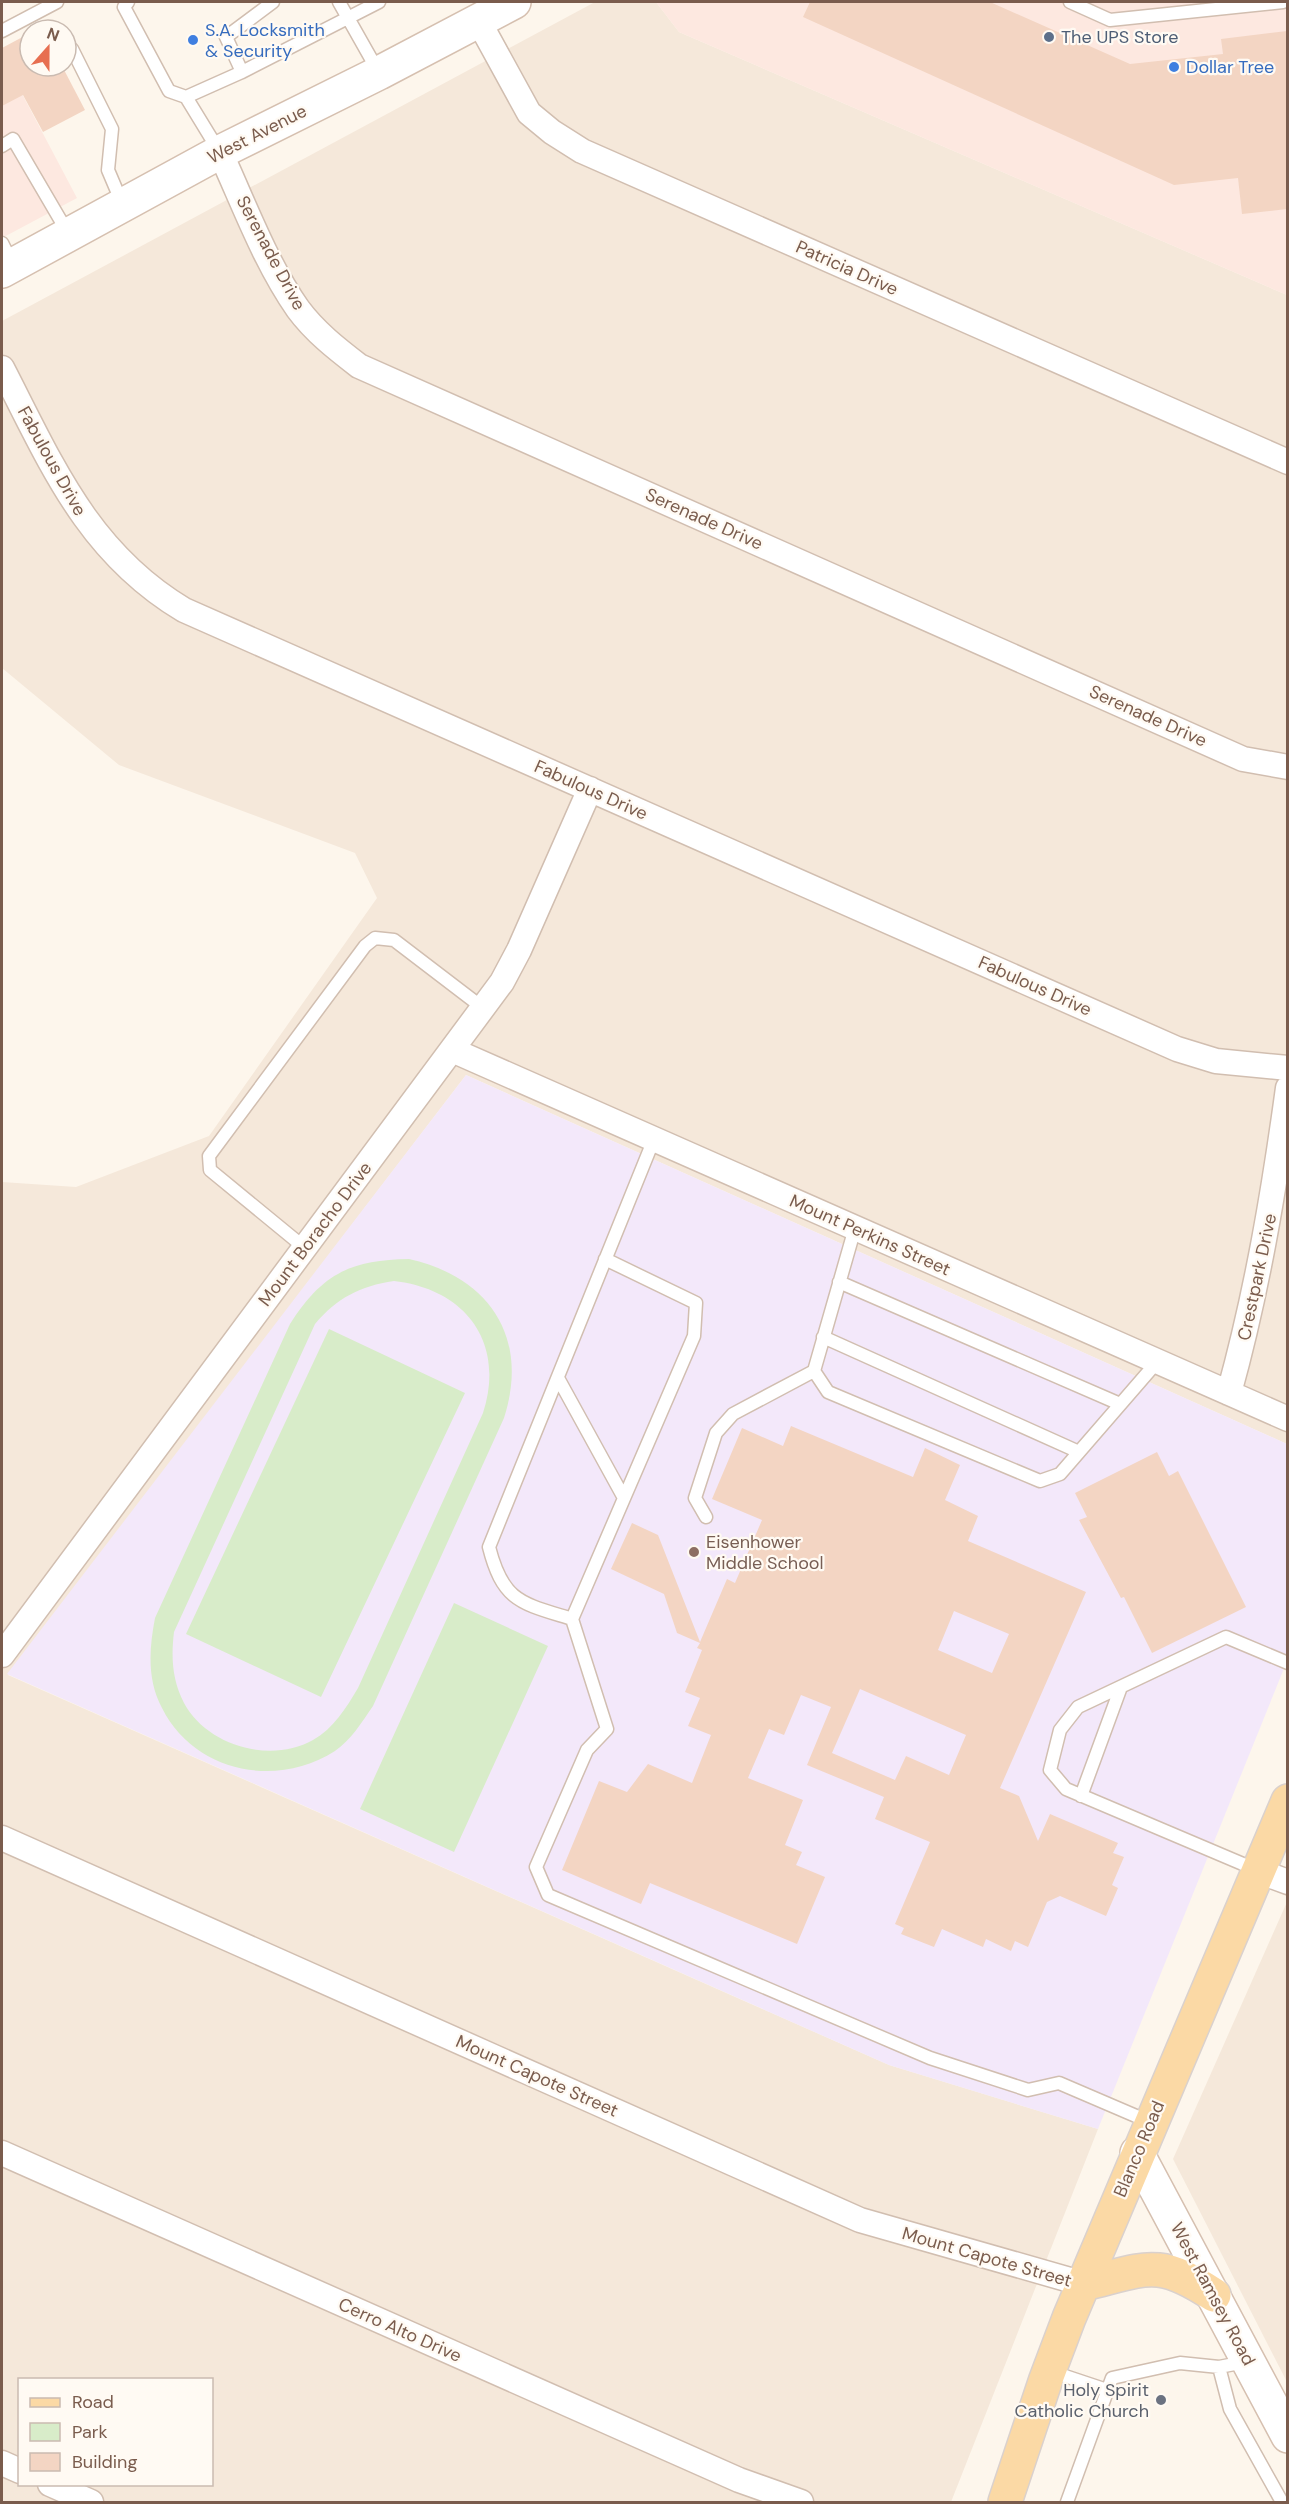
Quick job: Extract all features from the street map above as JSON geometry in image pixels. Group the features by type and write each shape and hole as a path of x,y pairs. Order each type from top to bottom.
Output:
{"main road":[{"name":"West Avenue","path":"5,259 69,234 220,152 379,73 474,11 514,2"},
{"name":"Blanco Road","path":"1005,2502 1049,2370 1150,2122 1273,1877 1287,1801"},
{"name":"West Ramsey Road","path":"1137,2153 1214,2295 1234,2364 1287,2436"},
{"path":"1084,2284 1146,2268 1174,2272 1189,2278 1214,2295"}],"street":[{"name":"Patricia Drive","path":"474,11 529,113 552,132 582,151 1287,462"},
{"name":"Serenade Drive","path":"220,152 270,258 298,308 316,330 359,366 1243,759 1287,767"},
{"name":"Fabulous Drive","path":"2,368 67,494 89,526 113,555 162,596 195,615 1177,1049 1216,1061 1287,1068"},
{"name":"Mount Boracho Drive","path":"2,1655 502,982 519,950 590,789"},
{"name":"Mount Perkins Street","path":"452,1050 1287,1419"},
{"name":"Crestpark Drive","path":"1229,1393 1257,1286 1275,1190 1287,1088"},
{"name":"Mount Capote Street","path":"2,1838 860,2220 1084,2284"},
{"name":"Cerro Alto Drive","path":"2,2153 739,2480 801,2502"},
{"path":"2,2463 18,2470"},
{"path":"55,2486 91,2502"}],"lane":[{"path":"2,31 57,2"},
{"path":"128,2 124,8 169,91 186,97 220,152"},
{"path":"242,72 226,37 273,2"},
{"path":"339,2 379,73"},
{"path":"186,97 242,72 379,2"},
{"path":"1070,2 1110,20 1283,2"},
{"path":"78,61 111,129 108,170 123,204"},
{"path":"2,146 13,140 69,234"},
{"path":"305,1248 217,1177 210,1170 209,1156 365,946 375,938 394,940 483,1008"},
{"path":"572,1619 536,1608 510,1593 497,1577 489,1547 654,1139"},
{"path":"706,1517 695,1498 716,1433 733,1414 814,1371 855,1228"},
{"path":"605,1259 696,1303 694,1335 572,1619 607,1729 587,1750 536,1868 548,1895 930,2058 1028,2090 1059,2083 1150,2122"},
{"path":"839,1282 1120,1404"},
{"path":"823,1338 1079,1452"},
{"path":"814,1371 828,1392 1040,1481 1060,1474 1157,1362"},
{"path":"558,1378 624,1498"},
{"path":"1273,1877 1066,1789 1050,1770 1060,1730 1078,1707 1226,1637 1287,1663"},
{"path":"1081,1796 1121,1687"},
{"path":"1067,2502 1112,2378 1180,2363 1234,2364 1230,2409 1282,2502"},
{"path":"1049,2370 1107,2390"}],"shaded area":[{"path":"595,2 656,2 679,32 1287,295 1287,1444 466,1075 8,1675 889,2065 1098,2129 951,2502 2,2502 2,1182 76,1187 209,1136 377,898 355,853 119,765 2,668 2,321"},
{"path":"656,2 1287,2 1287,295 679,32"},
{"path":"2,56 77,198 2,238"},
{"name":"Eisenhower Middle School","path":"466,1075 1287,1444 1287,1661 1098,2129 889,2065 7,1674"},
{"path":"1287,1902 1288,2382 1173,2159"}],"green space":[{"path":"409,1259 437,1268 461,1280 481,1296 496,1315 506,1337 511,1362 511,1389 504,1418 373,1706 356,1730 335,1751 312,1763 288,1769 263,1771 238,1768 215,1760 194,1747 176,1730 162,1708 154,1686 151,1664 151,1641 155,1618 290,1324 314,1293 339,1273 354,1267 388,1260","holes":["394,1281 419,1286 441,1295 459,1308 474,1323 484,1342 489,1364 489,1387 483,1413 358,1688 339,1717 313,1740 296,1747 278,1750 241,1747 208,1730 194,1718 184,1703 173,1668 174,1632 315,1324 341,1300 370,1286"]},
{"path":"329,1329 465,1393 321,1697 186,1634"},
{"path":"454,1603 548,1646 454,1852 360,1809"}],"building":[{"path":"810,2 990,2 1130,64 1223,54 1221,39 1287,31 1287,209 1242,214 1238,178 1174,185 803,17"},
{"path":"18,39 18,78 68,78 85,110 43,132 23,95 2,106 2,48"},
{"path":"791,1426 913,1477 925,1448 960,1465 945,1500 978,1516 968,1541 1086,1592 1000,1788 1019,1796 1038,1841 1050,1814 1118,1843 1113,1853 1124,1857 1112,1885 1118,1888 1106,1916 1060,1896 1047,1902 1028,1947 1015,1941 1011,1951 986,1939 983,1947 942,1929 934,1947 901,1934 904,1928 895,1924 930,1842 875,1819 884,1797 807,1765 831,1707 801,1695 784,1735 769,1729 748,1778 803,1800 785,1845 802,1852 796,1865 825,1877 797,1944 650,1883 641,1904 562,1870 599,1781 627,1792 648,1764 692,1783 711,1735 688,1726 700,1698 685,1692 702,1650 697,1648 700,1643 677,1633 664,1594 611,1569 632,1523 658,1535 700,1642 727,1579 735,1583 762,1520 712,1499 742,1428 783,1446","holes":["954,1611 1009,1634 992,1673 938,1650","860,1689 966,1735 949,1775 906,1756 895,1780 832,1753"]},
{"path":"1157,1452 1169,1476 1178,1471 1246,1607 1152,1653 1124,1597 1121,1598 1079,1520 1087,1517 1075,1493"}],"place":[{"name":"The UPS Store","path":"1049,37"},
{"name":"S.A. Locksmith & Security","path":"193,40"},
{"name":"Dollar Tree","path":"1174,67"},
{"name":"Eisenhower Middle School","path":"694,1552"},
{"name":"Holy Spirit Catholic Church","path":"1161,2400"}]}
